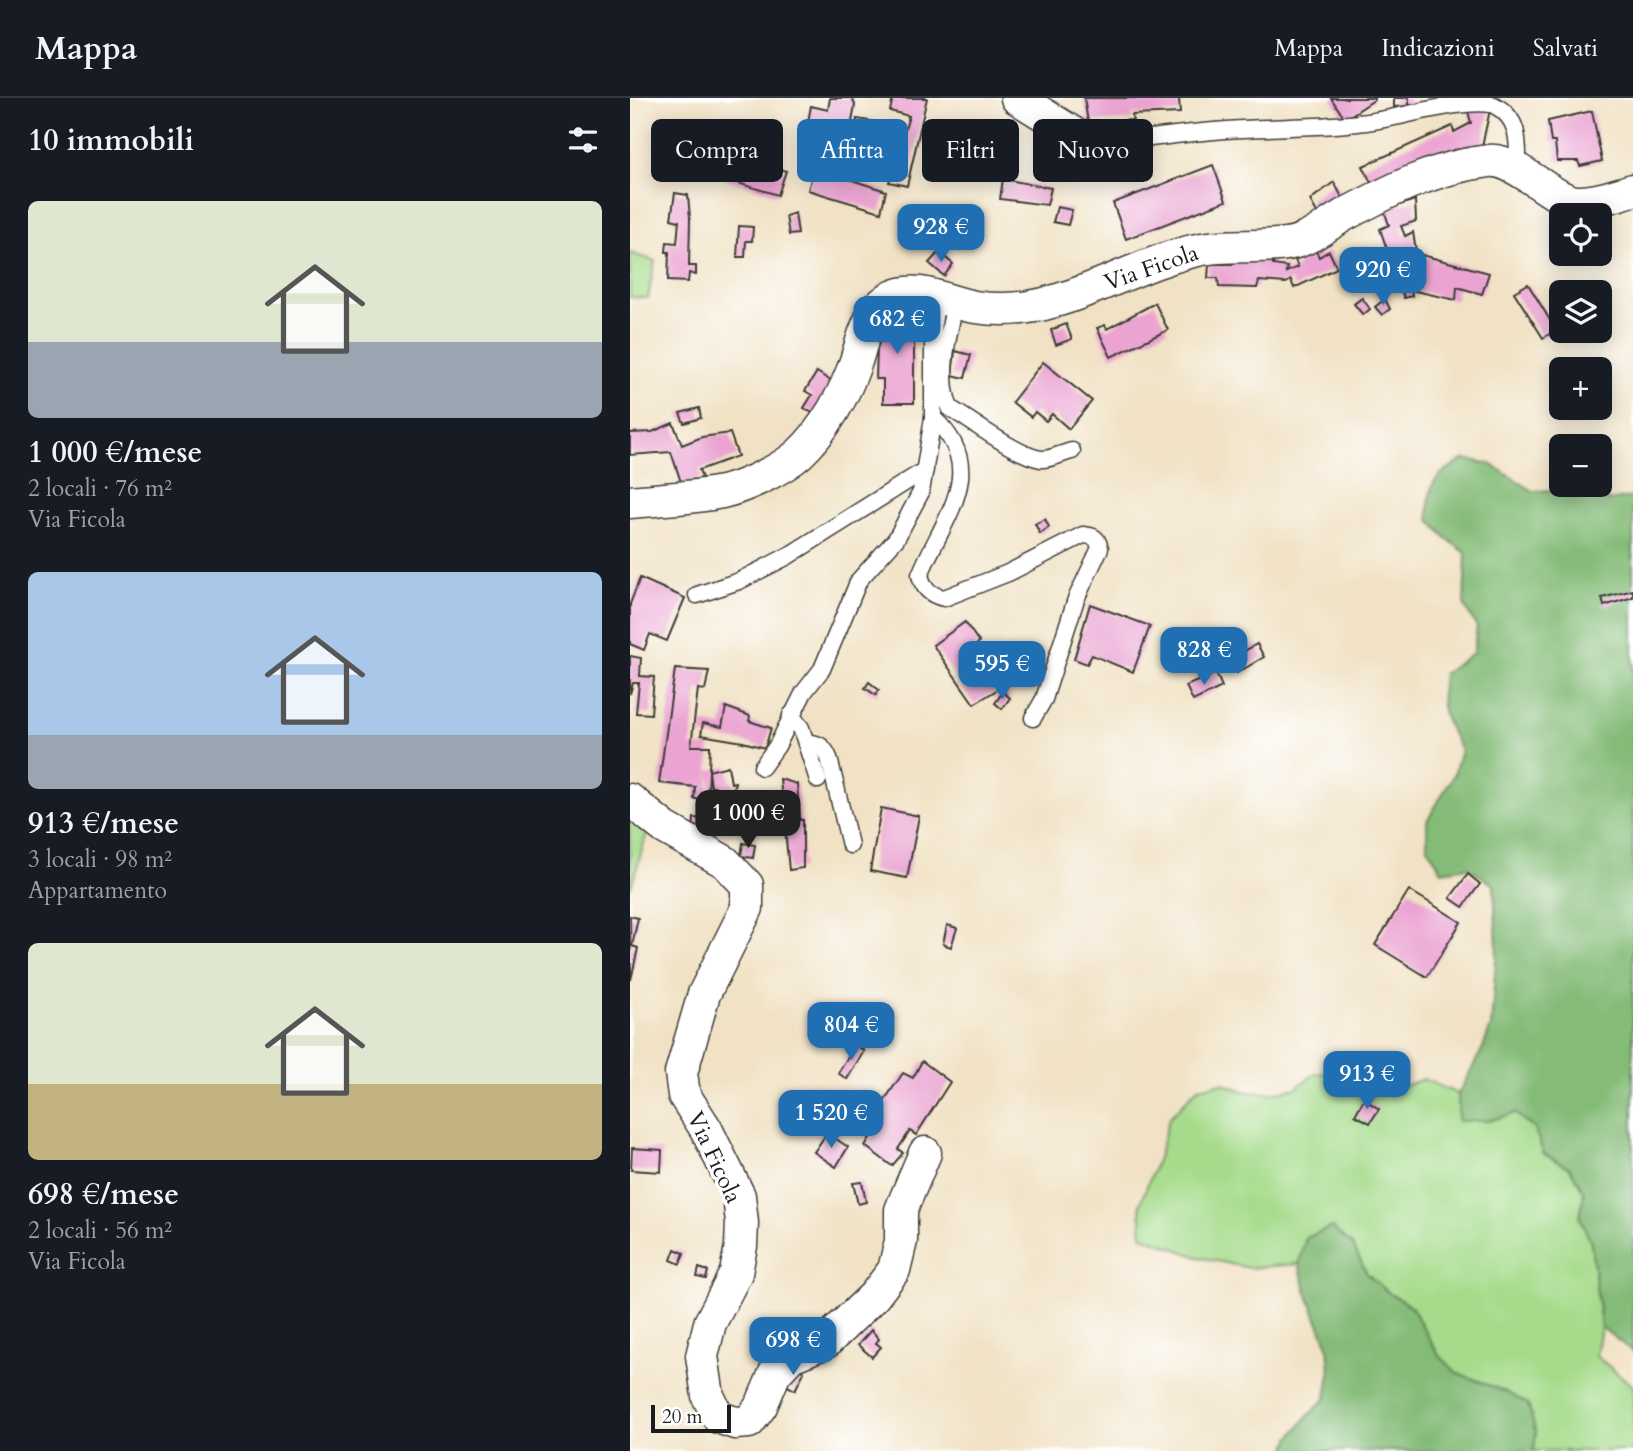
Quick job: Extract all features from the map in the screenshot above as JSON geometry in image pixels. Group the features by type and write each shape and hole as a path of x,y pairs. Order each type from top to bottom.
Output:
{"street":[{"path":"1017,98 1051,119"},
{"name":"Via Ficola","path":"630,502 724,492 765,475 799,454 824,423 850,381 865,333 876,311 889,298 903,293 922,292 946,301 979,308 1015,309 1054,302 1202,248 1296,242 1414,178 1493,160 1518,170 1570,201 1592,200 1633,190"},
{"name":"Via Ficola","path":"630,800 665,828 724,862 747,886 747,908 704,994 681,1073 684,1095 706,1129 739,1196 742,1223 736,1273 710,1323 702,1356 709,1396 718,1417 734,1423 749,1422 761,1406 775,1373 791,1356 826,1342 874,1296 894,1270 901,1241 901,1210 925,1153"}],"lane":[{"path":"1153,138 1232,130 1373,122 1444,105 1493,104 1510,118 1518,130 1518,170"},
{"path":"762,767 777,746 804,692 822,670 859,580 896,539 921,492 933,418 933,324 946,301"},
{"path":"946,301 945,396 950,408 1028,456 1044,460 1072,451"},
{"path":"933,418 946,430 957,450 961,471 960,486 942,532 920,575 923,586 934,596 944,598 1009,573 1083,535 1097,539 1100,548 1076,599 1044,699 1032,719"},
{"path":"696,595 739,581 788,556 925,470"},
{"path":"791,715 801,728 818,780"},
{"path":"806,743 815,742 822,746 830,758 850,845"}],"green space":[{"path":"630,253 655,261 648,298 630,297"},
{"path":"1465,459 1490,464 1533,491 1549,490 1549,497 1600,497 1607,501 1633,497 1633,1352 1601,1327 1591,1242 1580,1218 1584,1192 1570,1168 1544,1154 1535,1130 1515,1113 1488,1121 1458,1121 1458,1094 1482,1050 1491,1026 1497,946 1494,885 1468,867 1442,871 1427,847 1427,821 1454,774 1461,750 1450,730 1442,706 1443,674 1473,653 1477,627 1464,605 1466,553 1446,538 1429,519 1432,489 1446,470"},
{"path":"630,812 649,826 631,887 630,887"},
{"path":"1316,1073 1342,1075 1390,1091 1423,1079 1458,1094 1458,1121 1488,1121 1515,1113 1535,1130 1544,1154 1570,1168 1584,1192 1580,1218 1591,1242 1601,1327 1596,1356 1633,1386 1633,1451 1534,1451 1536,1433 1482,1382 1457,1373 1438,1354 1411,1306 1389,1293 1367,1274 1353,1246 1306,1238 1299,1264 1249,1268 1198,1257 1142,1236 1140,1204 1159,1155 1169,1118 1198,1088 1222,1083 1247,1092 1271,1093 1296,1088"},
{"path":"1331,1227 1353,1246 1367,1274 1389,1293 1411,1306 1438,1354 1457,1373 1506,1392 1528,1404 1536,1433 1534,1451 1286,1451 1290,1438 1326,1398 1330,1373 1328,1346 1307,1293 1299,1264 1306,1238"}],"building":[{"path":"830,98 852,98 855,105 853,119 808,119 811,106 828,110"},
{"path":"893,98 927,98 908,182 909,116 890,111"},
{"path":"1084,98 1179,98 1180,113 1132,115 1133,119 1088,119"},
{"path":"1331,98 1374,98 1374,100 1345,119"},
{"path":"1394,98 1409,98 1409,106 1394,107"},
{"path":"1490,110 1482,146 1454,150 1372,185 1363,166 1452,126 1454,132 1471,123 1468,111"},
{"path":"1592,111 1602,161 1580,166 1578,161 1557,161 1555,142 1551,142 1548,121"},
{"path":"1213,165 1226,201 1126,239 1113,203"},
{"path":"735,182 782,182 778,195"},
{"path":"810,182 858,182 886,191 881,212 808,190"},
{"path":"889,182 908,182 907,186"},
{"path":"1003,182 1051,188 1047,205 1000,199"},
{"path":"1334,182 1344,201 1320,218 1310,200"},
{"path":"675,193 688,195 689,266 696,266 696,275 689,273 688,282 668,281 667,242 677,243 679,221 671,219"},
{"path":"1415,200 1416,221 1401,226 1405,236 1413,232 1416,251 1412,296 1404,298 1380,229 1389,225 1384,210"},
{"path":"1057,207 1072,210 1068,225 1053,222"},
{"path":"795,213 798,234 789,235 786,216"},
{"path":"739,226 753,227 752,241 746,241 745,257 737,257"},
{"path":"1314,247 1319,257 1329,251 1337,268 1294,288 1291,280 1286,283 1259,281 1257,288 1219,287 1218,278 1208,278 1209,264 1233,264 1234,252 1274,254 1273,265 1287,267 1286,272 1298,267 1293,255"},
{"path":"939,252 953,264 944,276 929,263"},
{"path":"1422,255 1489,273 1482,294 1457,287 1456,300 1415,291"},
{"path":"1528,284 1549,318 1549,334 1543,338 1514,292"},
{"path":"1362,298 1370,309 1363,315 1354,304"},
{"path":"1385,299 1390,309 1382,315 1375,307"},
{"path":"1155,303 1168,330 1111,357 1097,328 1105,325 1107,329"},
{"path":"914,307 914,403 883,403 883,379 876,379 878,320 892,320 890,308"},
{"path":"1066,324 1072,339 1056,345 1051,330"},
{"path":"955,351 971,355 965,378 952,375"},
{"path":"1043,362 1092,401 1069,429 1052,414 1046,421 1035,412 1031,417 1012,402"},
{"path":"817,372 840,387 819,417 804,408 812,395 805,391"},
{"path":"699,408 701,418 684,423 680,413"},
{"path":"673,423 682,445 702,437 730,433 738,456 699,470 702,478 682,485 671,452 630,455 630,433 652,432"},
{"path":"1045,519 1049,527 1040,534 1035,524"},
{"path":"640,578 685,598 667,641 650,634 644,650 630,644 630,604"},
{"path":"1633,590 1633,597 1604,606 1602,598"},
{"path":"1090,604 1150,626 1133,672 1092,655 1087,664 1074,659"},
{"path":"965,622 979,642 973,649 987,669 994,664 1008,683 974,704 933,645"},
{"path":"1257,644 1264,657 1237,673 1229,660"},
{"path":"630,656 641,658 640,676 654,677 651,714 636,713 639,683 633,683 630,694"},
{"path":"675,669 709,671 705,690 698,689 691,746 710,746 708,794 703,794 703,799 694,799 695,787 659,783"},
{"path":"1216,673 1222,687 1193,701 1186,686"},
{"path":"869,682 879,690 876,695 865,688"},
{"path":"1003,692 1010,698 1002,709 995,703"},
{"path":"726,707 750,716 749,721 771,728 765,748 701,735 703,723 722,727"},
{"path":"728,766 731,783 735,782 732,794 716,794 716,787 711,787 709,771"},
{"path":"780,779 797,784 800,820 803,820 803,868 789,870"},
{"path":"881,808 919,816 907,878 870,871"},
{"path":"736,809 751,812 750,825 734,822"},
{"path":"694,818 710,820 709,840 693,832"},
{"path":"743,843 755,845 753,858 741,856"},
{"path":"1468,874 1480,884 1463,907 1450,898"},
{"path":"1409,890 1461,922 1427,977 1375,945"},
{"path":"630,916 638,918 632,946 638,948 631,980"},
{"path":"947,925 957,928 951,947 943,944"},
{"path":"856,1045 864,1051 847,1079 838,1073"},
{"path":"922,1061 950,1082 916,1135 910,1131 898,1149 903,1153 892,1166 865,1146 875,1129 867,1126 903,1073 913,1078"},
{"path":"1364,1099 1379,1109 1370,1123 1355,1115"},
{"path":"827,1133 848,1147 836,1167 814,1152"},
{"path":"632,1148 662,1150 661,1172 631,1170"},
{"path":"862,1182 866,1202 858,1204 853,1183"},
{"path":"675,1249 684,1253 680,1264 671,1260"},
{"path":"699,1268 708,1271 706,1279 697,1277"},
{"path":"871,1330 879,1339 876,1343 881,1347 872,1357 858,1345"},
{"path":"791,1364 804,1372 795,1390 781,1382"}]}
